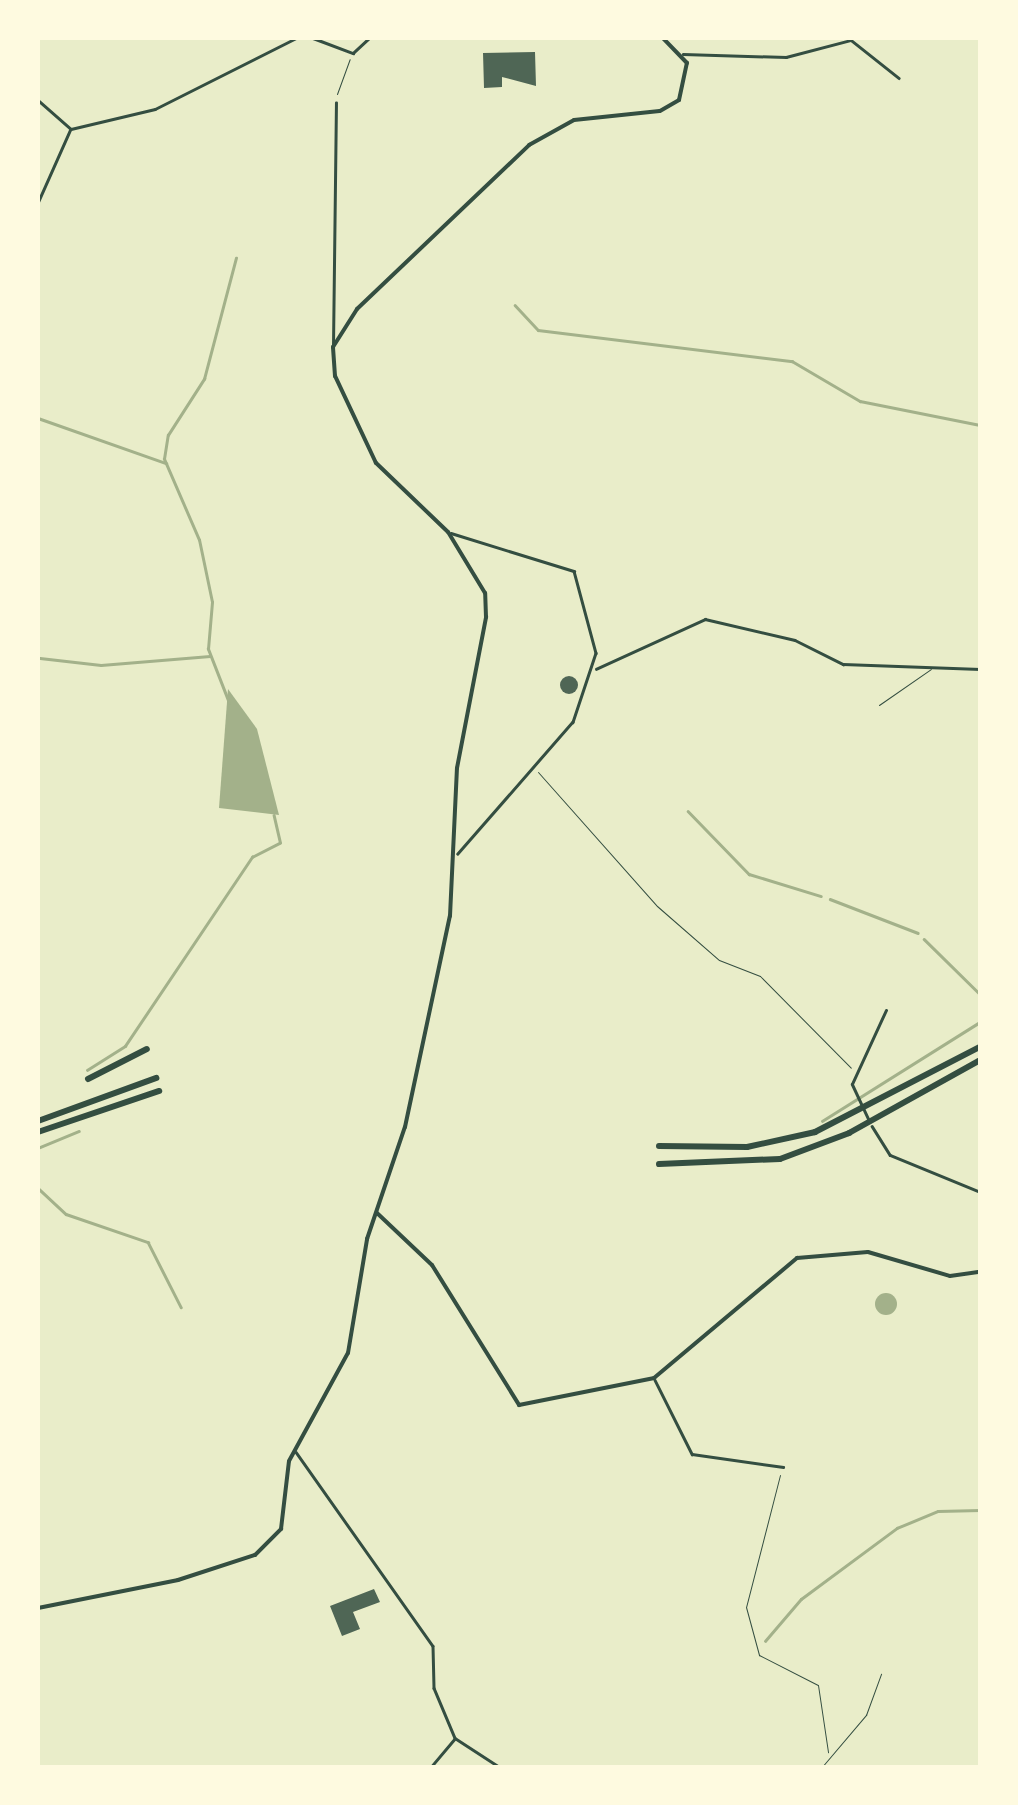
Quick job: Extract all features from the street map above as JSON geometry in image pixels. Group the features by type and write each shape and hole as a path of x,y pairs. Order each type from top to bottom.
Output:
{"highway":[{"path":"659,1146 747,1147 815,1132 980,1047"},
{"path":"88,1079 147,1048"},
{"path":"659,1164 780,1159 849,1133 980,1060"},
{"path":"38,1121 156,1078"},
{"path":"38,1132 158,1090"}],"main road":[{"path":"38,1608 178,1580 267,1548 281,1529 296,1452 343,1370 376,1212 405,1126 458,854 456,768 486,604 448,532 376,463 336,376 333,348 357,309 529,145 574,120 660,111 679,100 689,84 683,54 663,38"},
{"path":"376,1212 432,1265 519,1405 654,1378 797,1258 868,1252 950,1276 980,1272"}],"street":[{"path":"70,129 155,108 296,38"},
{"path":"313,38 353,53 369,38"},
{"path":"683,54 786,57 851,40 899,78"},
{"path":"38,100 70,129"},
{"path":"333,348 336,102"},
{"path":"38,202 70,129"},
{"path":"448,532 574,571 595,670 573,722 458,854"},
{"path":"595,670 705,619 795,640 843,664 980,669"},
{"path":"886,1010 852,1084 859,1102 890,1156 980,1192"},
{"path":"654,1378 692,1454 782,1467"},
{"path":"296,1452 433,1646 434,1688 455,1738 501,1768"},
{"path":"430,1768 455,1738"}],"lane":[{"path":"879,704 934,667"}],"path":[{"path":"336,102 353,53"},
{"path":"535,770 657,906 719,960 760,976 833,1044 852,1084"},
{"path":"782,1467 746,1607 759,1655 818,1685 828,1752"},
{"path":"821,1768 828,1752 866,1715 882,1674"}],"shaded area":[{"path":"228,689 257,729 279,815 219,808"},
{"path":"886,1293 894,1296 894,1312 886,1315 878,1312 875,1304 878,1296"}],"building":[{"path":"535,52 536,86 502,77 502,87 484,88 483,53"},
{"path":"569,676 578,685 569,694 560,685"},
{"path":"374,1589 380,1602 353,1612 360,1629 342,1636 330,1606"}],"waterway":[{"path":"229,703 208,649 212,602 199,540 164,459 168,435 204,379 236,258"},
{"path":"515,305 538,330 792,361 860,401 980,425"},
{"path":"38,418 166,463"},
{"path":"40,658 101,665 210,656"},
{"path":"688,811 749,874 821,896"},
{"path":"87,1070 125,1046 252,857 280,843 274,816"},
{"path":"830,899 918,933"},
{"path":"924,939 980,994"},
{"path":"822,1121 980,1022"},
{"path":"38,1148 79,1131"},
{"path":"38,1188 66,1214 148,1242 181,1307"},
{"path":"765,1641 801,1599 897,1528 938,1511 980,1510"}]}
